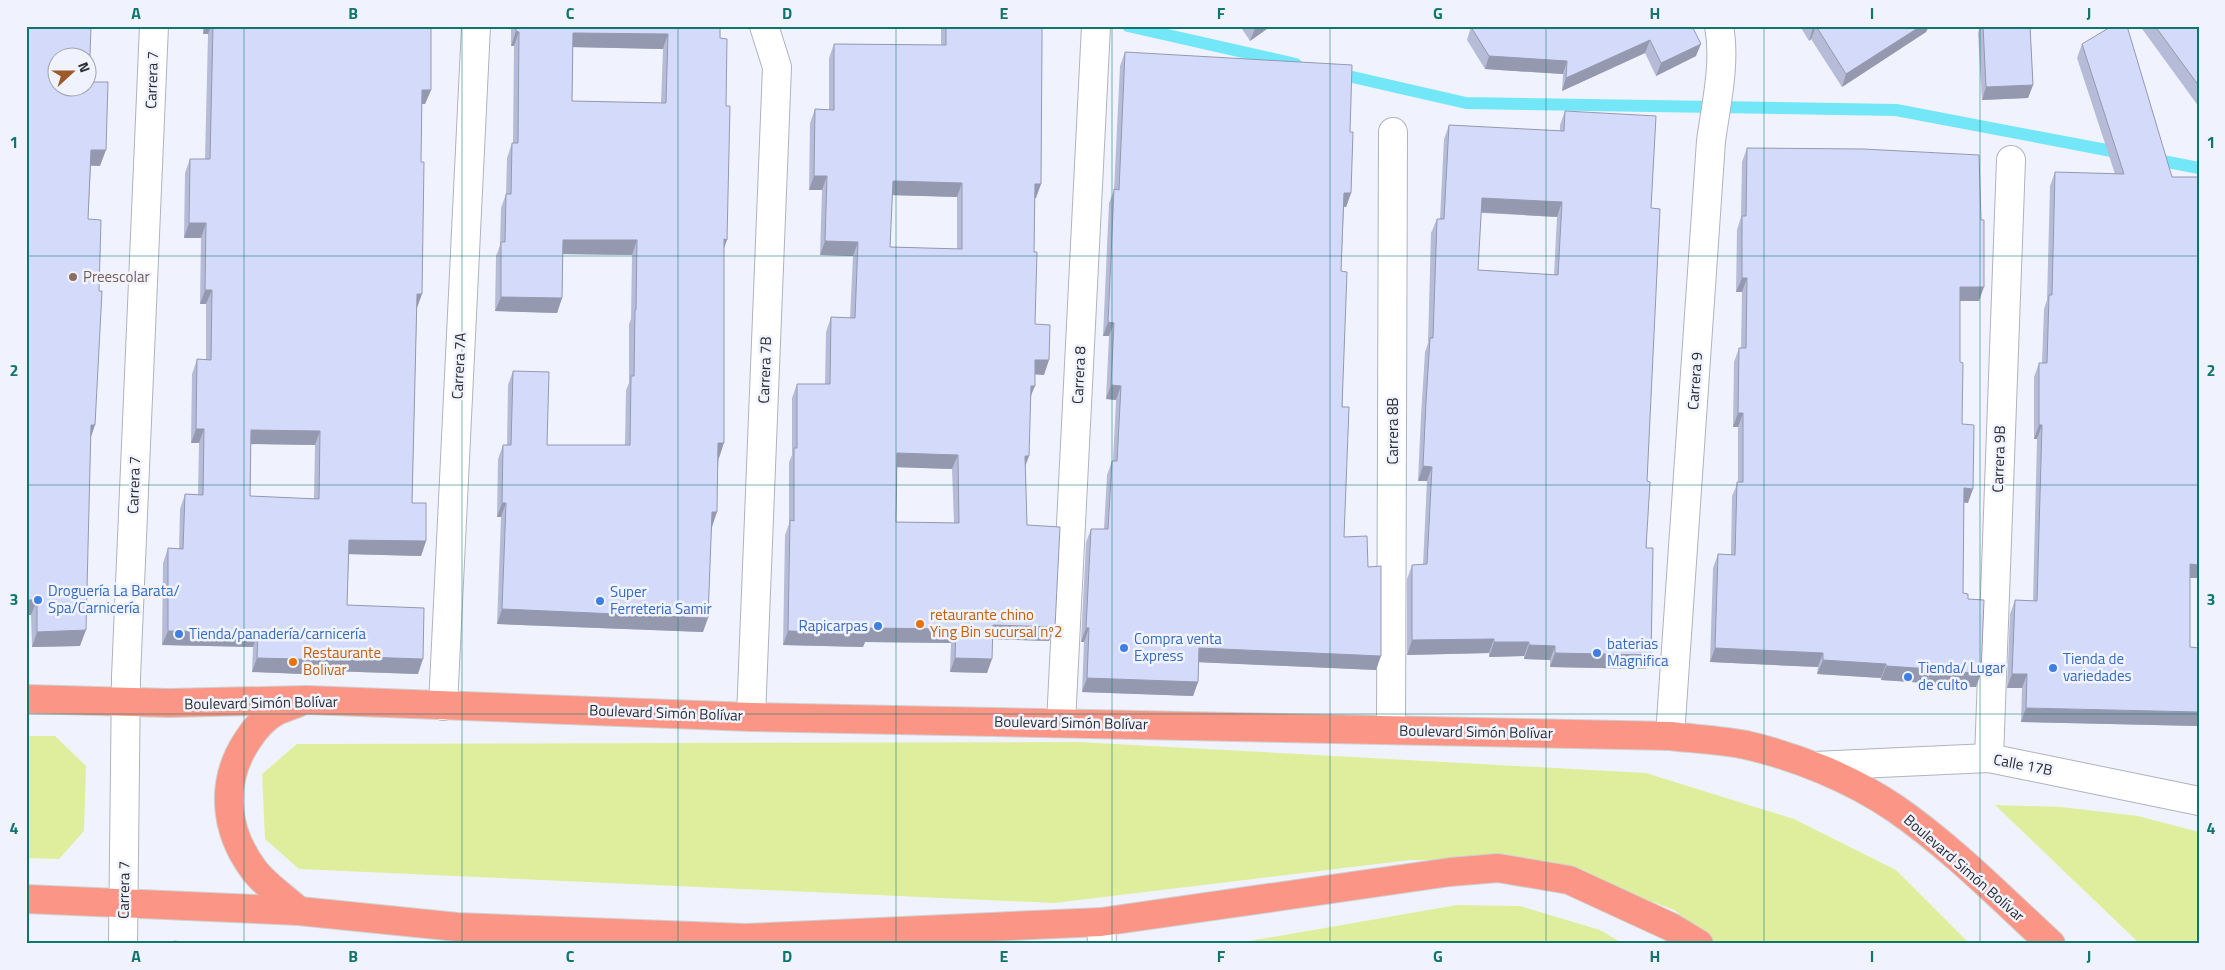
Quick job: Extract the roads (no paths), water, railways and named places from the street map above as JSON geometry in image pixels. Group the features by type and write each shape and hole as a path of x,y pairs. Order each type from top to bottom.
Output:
{"highway":[{"name":"Boulevard Simón Bolívar","path":"26,698 169,704 307,700 751,716 1670,736 1745,745 1814,766 1868,792 1896,809 1941,844 2051,944"},
{"path":"299,911 254,870 235,835 229,807 230,779 236,758 254,730 275,712 307,700"},
{"path":"26,899 299,911 457,935 746,941 1101,933 1450,872 1498,868 1569,880 1654,919 1699,944"}],"street":[{"name":"Carrera 7","path":"123,944 126,702 154,26"},
{"name":"Carrera 7A","path":"443,706 476,26"},
{"name":"Carrera 7B","path":"751,716 777,67 764,26"},
{"name":"Carrera 8","path":"1061,723 1096,26"},
{"name":"Carrera 9","path":"1670,736 1711,141 1720,79 1721,49 1719,26"},
{"name":"Carrera 8B","path":"1391,730 1394,132"},
{"name":"Carrera 9B","path":"1989,758 2010,160"},
{"name":"Calle 17B","path":"1814,766 1989,758 2199,801"}],"waterway":[{"path":"1128,26 1296,64"},
{"path":"1335,73 1466,103 1896,110 2122,153"},
{"path":"2152,159 2199,168"}],"place":[{"name":"Preescolar","path":"73,277"},
{"name":"Droguería La Barata/ Spa/Carnicería","path":"38,600"},
{"name":"Super Ferreteria Samir","path":"600,601"},
{"name":"retaurante chino Ying Bin sucursal nº2","path":"920,624"},
{"name":"Rapicarpas","path":"878,626"},
{"name":"Tienda/panadería/carnicería","path":"179,634"},
{"name":"Compra venta Express","path":"1124,648"},
{"name":"baterias Magnifica","path":"1597,653"},
{"name":"Restaurante Bolivar","path":"293,662"},
{"name":"Tienda de variedades","path":"2053,668"},
{"name":"Tienda/ Lugar de culto","path":"1908,677"}]}
